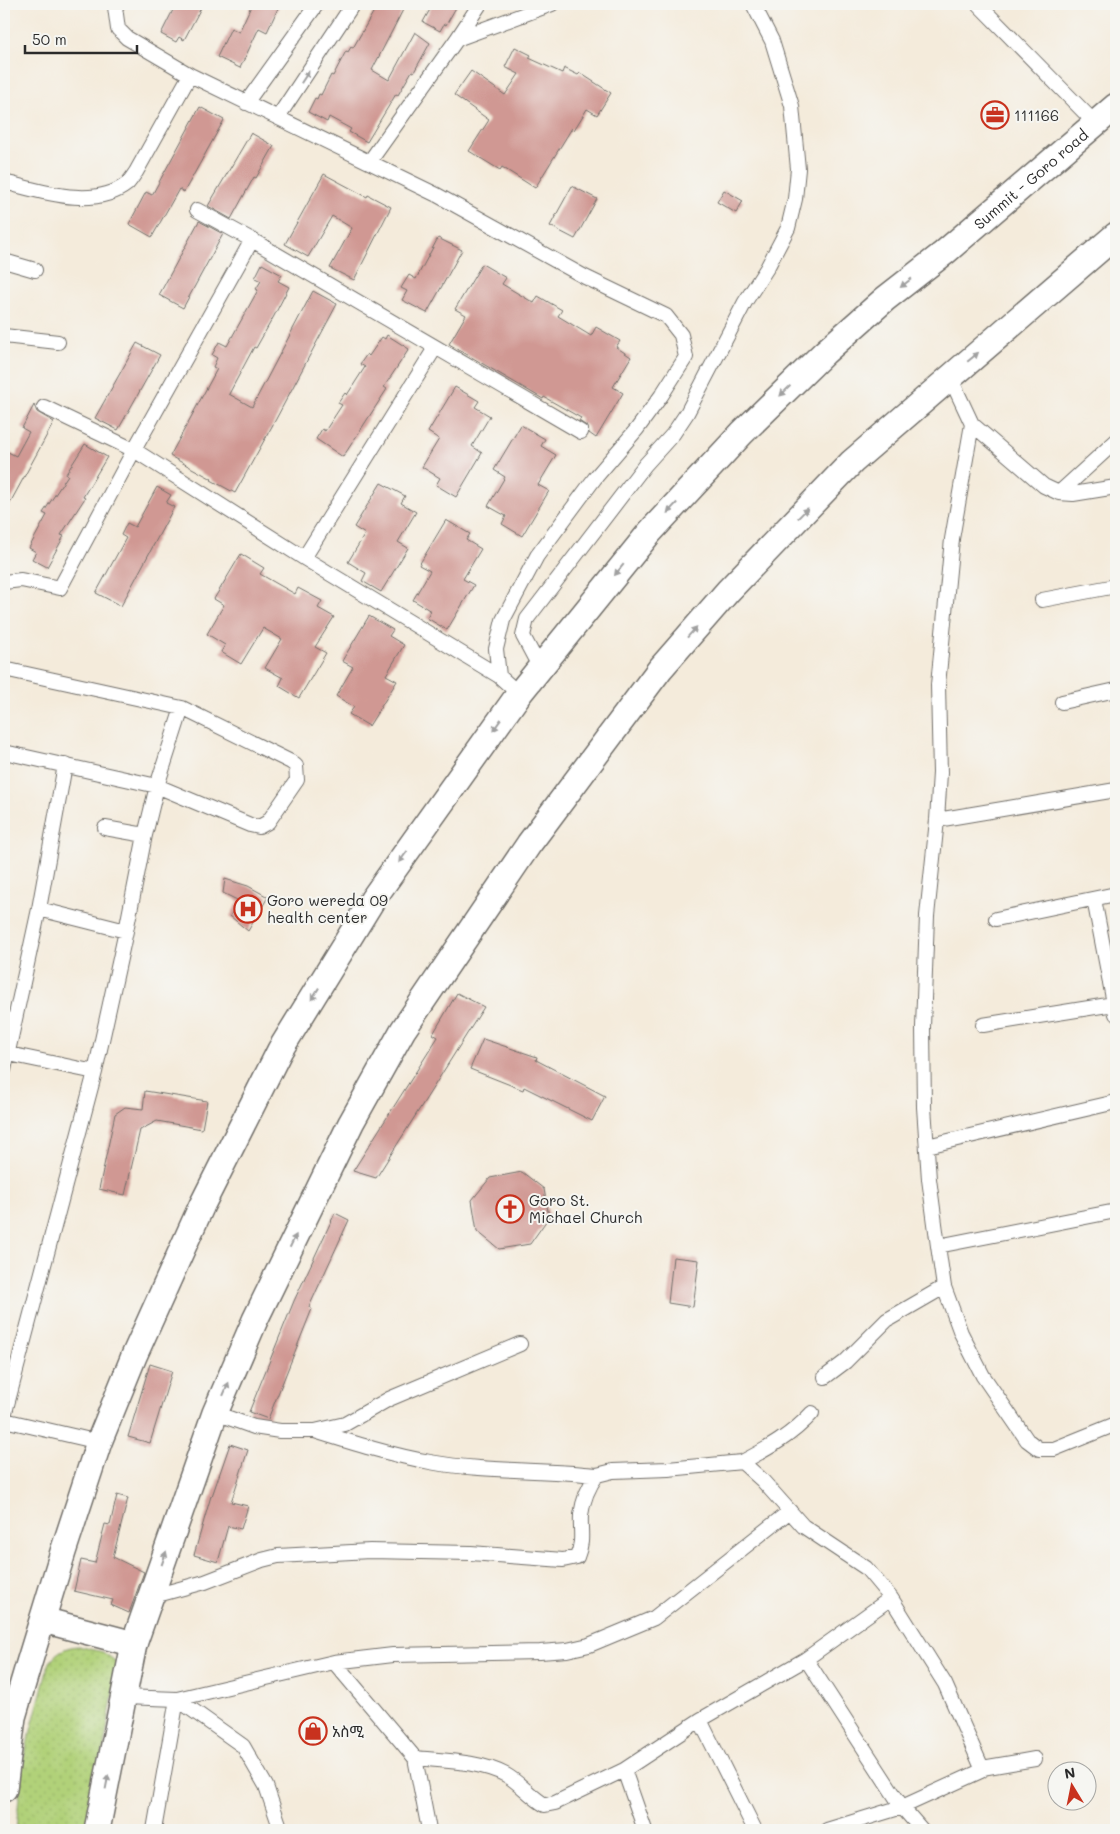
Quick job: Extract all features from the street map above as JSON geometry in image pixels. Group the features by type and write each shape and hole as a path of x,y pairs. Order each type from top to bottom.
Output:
{"highway":[{"name":"Summit - Goro road","path":"4,1789 9,1715 43,1620 63,1552 100,1442 134,1356 202,1205 280,1050 373,898 518,694 650,532 742,433 824,353 885,299 944,252 1116,106"},
{"path":"97,1830 134,1644 215,1413 259,1312 346,1132 403,1030 529,844 660,669 728,591 846,469 923,400 1116,235"},
{"path":"43,1620 134,1644"}],"street":[{"path":"246,103 317,4"},
{"path":"278,117 352,4"},
{"path":"370,161 457,40 480,4"},
{"path":"457,40 552,4"},
{"path":"540,668 523,636 527,619 645,465 673,434 687,413 745,302 768,268 788,228 795,199 798,169 792,106 772,41 753,4"},
{"path":"978,4 1096,124"},
{"path":"115,5 118,29 127,38 190,75 370,161 484,220 585,277 666,316 681,335 686,357 662,396 637,429 595,478 537,556 503,620 496,649 499,676"},
{"path":"4,182 80,198 109,194 128,184 190,75"},
{"path":"197,210 252,240 581,432"},
{"path":"4,582 20,580 60,588 134,450 252,240"},
{"path":"4,262 35,270"},
{"path":"4,336 58,342"},
{"path":"304,558 435,348"},
{"path":"950,377 972,424 1044,486 1059,493 1073,494 1116,487"},
{"path":"44,407 134,450 304,558 499,676 518,694"},
{"path":"972,424 952,540 938,685 940,773 927,916 924,1107 929,1179 938,1246 944,1286 961,1332 983,1376 1026,1440 1039,1449 1054,1449 1116,1424"},
{"path":"1059,493 1116,441"},
{"path":"1042,600 1116,586"},
{"path":"4,669 182,708 291,762 296,766 297,780 268,822 260,827 157,786 4,752"},
{"path":"1062,702 1116,690"},
{"path":"4,1416 95,1072 157,786 182,708"},
{"path":"4,1070 6,1053 38,909 64,765"},
{"path":"937,820 1116,790"},
{"path":"105,828 145,835"},
{"path":"996,920 1116,894"},
{"path":"984,1025 1115,1009 1094,899"},
{"path":"38,909 126,932"},
{"path":"6,1053 95,1072"},
{"path":"927,1146 1116,1102"},
{"path":"938,1246 1116,1210"},
{"path":"825,1377 844,1362 887,1320 944,1286"},
{"path":"215,1413 254,1427 280,1431 315,1431 345,1424 389,1399 520,1344"},
{"path":"315,1431 372,1449 430,1462 503,1470 560,1471 597,1475 613,1471 668,1469 742,1462 786,1438 812,1413"},
{"path":"4,1420 100,1442"},
{"path":"742,1462 762,1480 802,1526 866,1568 891,1598 945,1684 982,1768"},
{"path":"150,1597 205,1582 262,1560 278,1556 370,1551 471,1553 563,1560 577,1557 582,1545 581,1515 588,1489 597,1475"},
{"path":"124,1697 177,1699 334,1662 393,1655 540,1652 567,1650 589,1645 654,1618 790,1511"},
{"path":"415,1758 479,1765 506,1775 533,1798 545,1805 555,1803 624,1770 700,1720 806,1659 891,1598"},
{"path":"806,1659 902,1807 922,1830"},
{"path":"334,1662 415,1758 428,1830"},
{"path":"154,1830 177,1699"},
{"path":"177,1699 243,1746 266,1786 281,1830"},
{"path":"700,1720 755,1830"},
{"path":"827,1830 902,1807 981,1771 982,1768 1035,1759"},
{"path":"624,1770 646,1830"}],"green space":[{"path":"78,1646 103,1652 118,1663 90,1830 16,1830 22,1763 48,1667 56,1654 68,1648"}],"building":[{"path":"176,4 203,4 184,40 179,37 176,42 161,34"},
{"path":"252,4 280,4 267,32 259,28 240,68 217,57 231,28 239,32"},
{"path":"378,4 406,4 372,70 389,80 415,32 430,43 414,72 412,71 398,95 396,94 367,142 349,132 351,129 329,117 327,122 308,112 315,98 317,99 319,94 321,95 331,75 333,76 346,51 348,52 351,47 353,48"},
{"path":"433,4 458,4 446,25 444,24 440,31 423,22"},
{"path":"515,47 531,55 529,58 562,73 564,68 578,75 580,73 611,93 597,115 587,109 574,130 572,128 535,188 502,167 500,170 469,151 489,120 454,95 471,71 505,95 519,74 505,67"},
{"path":"200,107 224,120 184,192 179,189 152,237 129,224 146,192 152,195"},
{"path":"251,133 274,146 231,219 208,206"},
{"path":"324,174 367,197 368,195 391,207 354,280 330,268 352,228 332,216 308,257 285,244"},
{"path":"572,186 597,199 575,239 550,226"},
{"path":"724,190 743,201 736,213 717,202"},
{"path":"199,221 223,234 183,308 159,295"},
{"path":"438,238 462,250 427,313 402,300 407,291 401,288 409,275 416,279"},
{"path":"262,264 282,275 278,281 289,287 229,394 252,407 313,291 337,304 235,493 170,456 217,369 213,367 217,358 212,355 219,342 227,346 258,290 256,289 261,281 255,278"},
{"path":"482,264 506,278 502,284 534,303 538,296 562,310 558,316 591,336 596,327 620,341 616,347 631,357 613,387 623,393 596,438 589,433 588,427 579,421 581,418 544,397 543,399 449,344 466,315 455,309"},
{"path":"387,335 409,349 384,387 387,389 343,457 316,439 322,429 325,431 342,405 338,403 345,393 347,395 365,367 360,364 367,354 369,356 382,337 385,339"},
{"path":"137,343 160,355 118,430 95,418"},
{"path":"455,387 479,401 475,407 490,416 472,446 482,453 456,497 436,485 440,478 422,467 439,439 428,432"},
{"path":"34,405 37,412 54,422 4,514 4,460 8,452 16,456 29,432 22,428"},
{"path":"521,425 545,439 541,446 556,455 538,485 549,491 522,536 502,524 506,516 488,506 505,477 494,470"},
{"path":"85,444 107,457 83,497 85,498 61,535 64,536 47,567 32,559 36,552 29,548 47,515 43,513 68,475 66,474"},
{"path":"381,483 405,496 401,503 416,512 398,542 408,548 381,592 362,581 366,573 348,562 365,534 354,527"},
{"path":"157,487 171,495 166,503 174,507 121,606 96,593 126,538 121,535 127,523 135,527"},
{"path":"446,520 470,534 466,540 481,549 463,579 474,585 447,630 427,618 431,611 413,600 430,571 419,565"},
{"path":"241,554 264,568 260,574 295,594 298,588 322,601 318,608 334,617 315,647 326,653 299,698 279,686 283,678 265,668 282,639 263,628 241,664 221,652 225,645 207,634 224,605 214,599"},
{"path":"369,616 393,630 389,636 404,645 386,675 397,681 369,726 349,714 354,707 336,696 353,667 342,661"},
{"name":"Goro wereda 09 health center","path":"225,879 248,886 268,897 248,931 230,916 239,901 223,893"},
{"path":"457,993 484,1007 376,1178 353,1171 438,1037 433,1034"},
{"path":"483,1039 537,1057 536,1060 605,1096 592,1121 524,1087 523,1090 470,1069"},
{"path":"145,1091 207,1101 202,1129 157,1121 140,1130 125,1195 99,1189 115,1114 125,1107 143,1109"},
{"name":"Goro St. Michael Church","path":"522,1172 544,1189 549,1217 530,1244 499,1249 477,1231 472,1200 490,1178"},
{"path":"335,1213 349,1220 309,1307 312,1309 268,1419 249,1412 294,1301"},
{"path":"673,1257 699,1260 693,1307 668,1303"},
{"path":"150,1364 172,1371 150,1443 128,1437"},
{"path":"230,1444 248,1450 231,1502 248,1506 241,1529 228,1526 218,1562 194,1555 211,1496"},
{"path":"117,1495 128,1498 113,1557 144,1572 129,1613 111,1605 113,1600 74,1591 81,1560 95,1563 105,1524 110,1525"}],"place":[{"name":"111166","path":"995,115"},
{"name":"Goro wereda 09 health center","path":"248,909"},
{"name":"Goro St. Michael Church","path":"510,1209"},
{"name":"አስሚ","path":"313,1731"}]}
